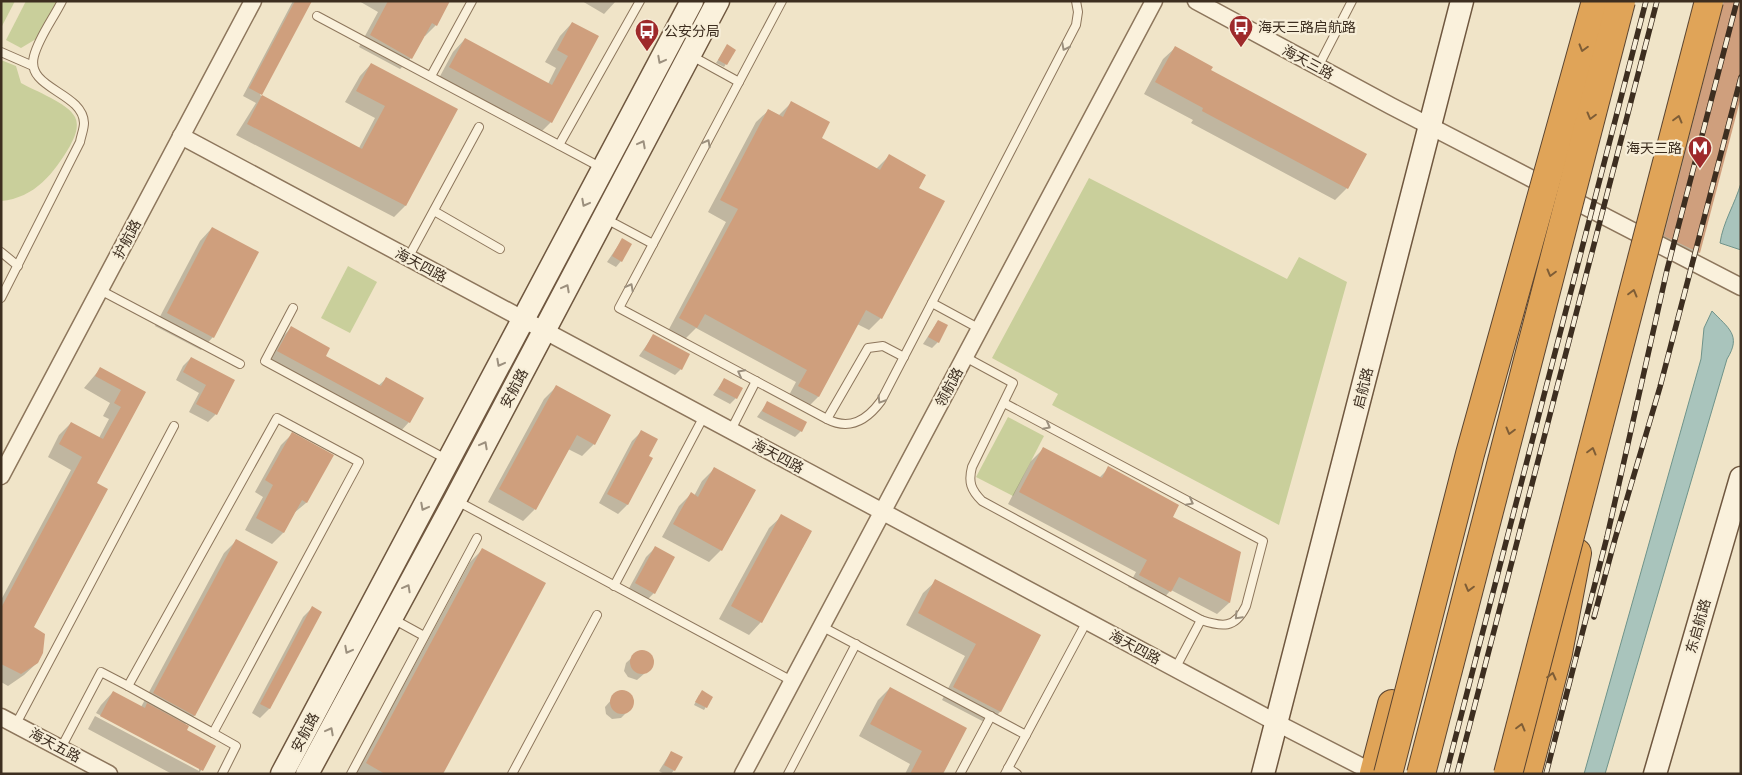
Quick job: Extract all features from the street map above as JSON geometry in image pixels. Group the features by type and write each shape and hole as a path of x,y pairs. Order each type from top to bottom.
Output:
{"highway":[{"path":"1379,773 1596,1"},
{"path":"1421,774 1621,1"},
{"path":"1508,774 1709,1"},
{"path":"1379,773 1457,461 1504,287 1529,241"},
{"path":"1527,774 1558,653 1576,556 1584,481"}],"street":[{"name":"护航路","path":"1,476 253,1"},
{"name":"安航路","path":"282,774 692,1"},
{"name":"安航路","path":"307,774 455,500 718,1"},
{"name":"领航路","path":"743,774 1154,1"},
{"name":"海天三路","path":"1196,1 1741,287"},
{"name":"启航路","path":"1264,774 1462,1"},
{"name":"海天四路","path":"181,136 1175,669 1277,723 1379,773"},
{"name":"东启航路","path":"1655,774 1741,478"},
{"name":"海天五路","path":"8,720 109,774"}],"lane":[{"path":"33,66 34,56 62,1"},
{"path":"431,76 472,1"},
{"path":"559,145 640,1"},
{"path":"782,1 619,308 827,419 847,425 859,422 872,414 881,401 1076,25 1078,12 1076,1"},
{"path":"1318,66 1352,1"},
{"path":"317,16 603,169"},
{"path":"1,52 33,66 41,79 73,102 81,112 84,123 80,142 1,298"},
{"path":"690,55 739,82"},
{"path":"408,258 479,127"},
{"path":"434,211 500,249"},
{"path":"603,218 653,244"},
{"path":"1,252 18,266"},
{"path":"100,290 240,364"},
{"path":"932,303 980,329"},
{"path":"293,308 265,361 448,460"},
{"path":"827,419 868,348 883,346 904,357"},
{"path":"965,357 1013,383 972,467 969,479 972,491 982,501 1200,620 1217,626 1226,626 1242,615 1262,541 1004,402"},
{"path":"731,430 756,381"},
{"path":"614,586 704,416"},
{"path":"128,686 277,418 359,462 213,733"},
{"path":"8,720 174,426"},
{"path":"455,500 792,681"},
{"path":"351,774 477,538"},
{"path":"512,774 597,615"},
{"path":"391,618 424,636"},
{"path":"1175,669 1200,620"},
{"path":"1016,774 1006,771 1087,621"},
{"path":"821,626 1026,735"},
{"path":"788,774 856,644"},
{"path":"61,748 101,672 236,746 222,774"},
{"path":"960,774 991,716"}],"green space":[{"path":"1,1 15,1 1,28"},
{"path":"26,1 58,1 36,39 21,48 6,40"},
{"path":"1,60 16,66 21,83 66,107 75,117 77,125 70,146 57,166 42,182 24,195 1,201"},
{"path":"1089,178 1287,279 1299,257 1347,282 1279,525 1052,405 1058,394 992,358"},
{"path":"348,266 377,282 350,333 321,318"},
{"path":"1008,417 1044,436 1013,496 976,477"}],"water":[{"path":"1741,183 1741,250 1720,243"},
{"path":"1712,311 1728,327 1733,338 1733,344 1605,774 1584,774 1701,359 1704,328"}],"building":[{"path":"295,1 312,1 262,95 249,88"},
{"path":"388,1 450,1 437,26 432,23 412,59 370,35"},
{"name":"海天三路","path":"1724,1 1741,1 1741,97 1700,253 1664,236"},
{"path":"572,22 599,36 552,123 449,67 465,38 552,85 568,56 557,50"},
{"path":"727,44 736,50 727,65 718,60"},
{"path":"1175,46 1213,67 1211,70 1367,154 1348,189 1202,111 1203,108 1155,82"},
{"path":"371,63 458,109 406,206 247,124 262,95 362,149 385,106 356,91"},
{"path":"791,101 830,122 822,138 880,170 889,154 926,175 919,188 945,201 882,319 866,310 819,397 798,386 807,370 705,314 697,328 679,318 738,209 720,200 768,109 783,117"},
{"path":"212,227 259,252 214,338 167,313"},
{"path":"622,238 632,244 622,262 612,256"},
{"path":"938,320 948,325 939,343 928,337"},
{"path":"291,326 330,348 326,356 381,386 386,377 424,398 410,423 277,351"},
{"path":"653,334 690,354 682,370 644,350"},
{"path":"191,357 235,380 217,415 196,404 206,385 183,372"},
{"path":"100,367 146,392 97,483 108,489 34,627 45,634 43,653 38,663 21,674 1,664 1,608 82,457 59,444 71,422 103,439 121,407 114,403 121,390 95,376"},
{"path":"724,378 743,388 737,399 718,389"},
{"path":"556,385 611,415 595,445 577,435 536,510 499,489"},
{"path":"767,401 807,422 802,432 762,411"},
{"path":"641,430 658,439 649,456 653,458 628,505 607,494"},
{"path":"292,432 334,455 307,503 302,500 284,533 256,518 273,485 265,480"},
{"path":"1043,447 1102,478 1108,466 1179,505 1173,517 1241,552 1230,603 1179,577 1171,592 1139,575 1147,560 1019,492"},
{"path":"714,467 756,490 722,551 673,524 691,492 698,497"},
{"path":"781,514 812,531 762,623 731,606"},
{"path":"236,539 278,562 195,716 153,693"},
{"path":"655,546 675,557 655,594 635,583"},
{"path":"482,548 546,583 443,774 385,774 366,763"},
{"path":"935,579 1041,635 1001,712 953,687 976,644 918,613"},
{"path":"312,606 322,612 270,709 260,704"},
{"path":"642,650 651,653 654,662 651,671 642,674 633,671 630,662 633,653"},
{"path":"890,687 967,728 943,774 910,774 922,751 870,724"},
{"path":"622,690 631,693 634,702 631,711 622,714 613,711 610,702 613,693"},
{"path":"702,690 713,697 707,708 695,702"},
{"path":"113,691 145,708 147,703 189,726 187,730 216,746 203,771 100,716"},
{"path":"671,751 683,757 675,771 664,765"}],"railway":[{"path":"1446,774 1646,1"},
{"path":"1457,774 1657,1"},
{"path":"1546,774 1607,537 1667,270 1737,1"},
{"path":"1594,617 1660,387 1741,77"}],"place":[{"name":"海天三路启航路","path":"1241,48"},
{"name":"公安分局","path":"647,52"},
{"name":"海天三路","path":"1700,169"}]}
